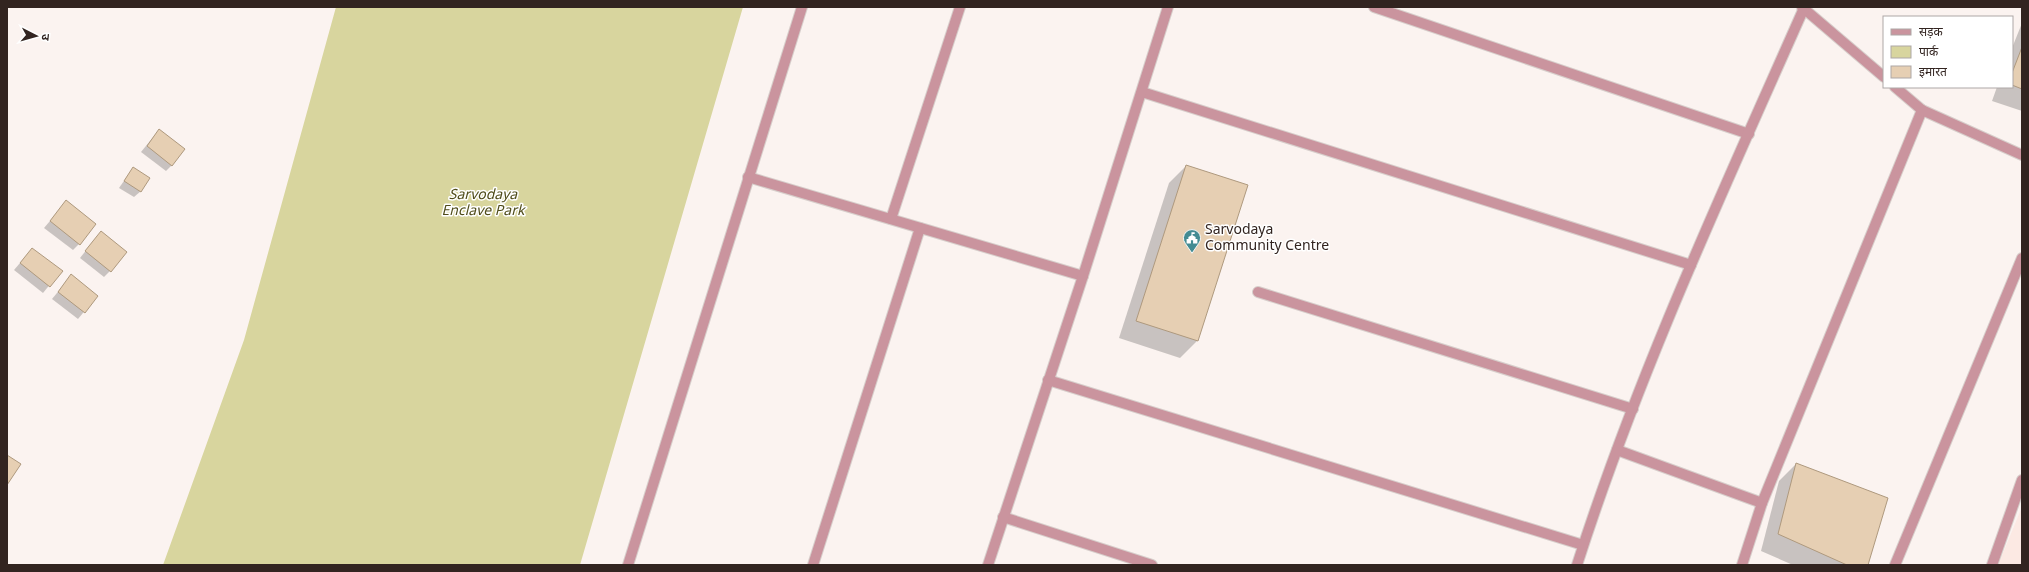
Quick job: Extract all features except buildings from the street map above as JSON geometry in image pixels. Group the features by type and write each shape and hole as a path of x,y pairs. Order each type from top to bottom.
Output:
{"street":[{"path":"628,565 802,7"},
{"path":"890,219 960,7"},
{"path":"988,565 1083,276 1168,7"},
{"path":"1374,7 1749,134"},
{"path":"1577,565 1617,450 1691,265 1803,8 1883,77"},
{"path":"1896,88 1922,110 2022,155"},
{"path":"1142,92 1691,265"},
{"path":"1742,565 1762,503 1922,110"},
{"path":"748,177 1083,276"},
{"path":"813,565 920,228"},
{"path":"1895,565 2022,258"},
{"path":"1258,292 1633,409"},
{"path":"1048,380 1583,545"},
{"path":"1617,450 1762,503"},
{"path":"1992,565 2019,499 2022,480"},
{"path":"1003,517 1152,565"}],"shaded area":[{"path":"2022,507 2022,565 1998,565"}],"green space":[{"name":"Sarvodaya Enclave Park","path":"336,7 743,7 580,565 163,565 244,340"}],"place":[{"name":"Sarvodaya Community Centre","path":"1192,253"}]}
